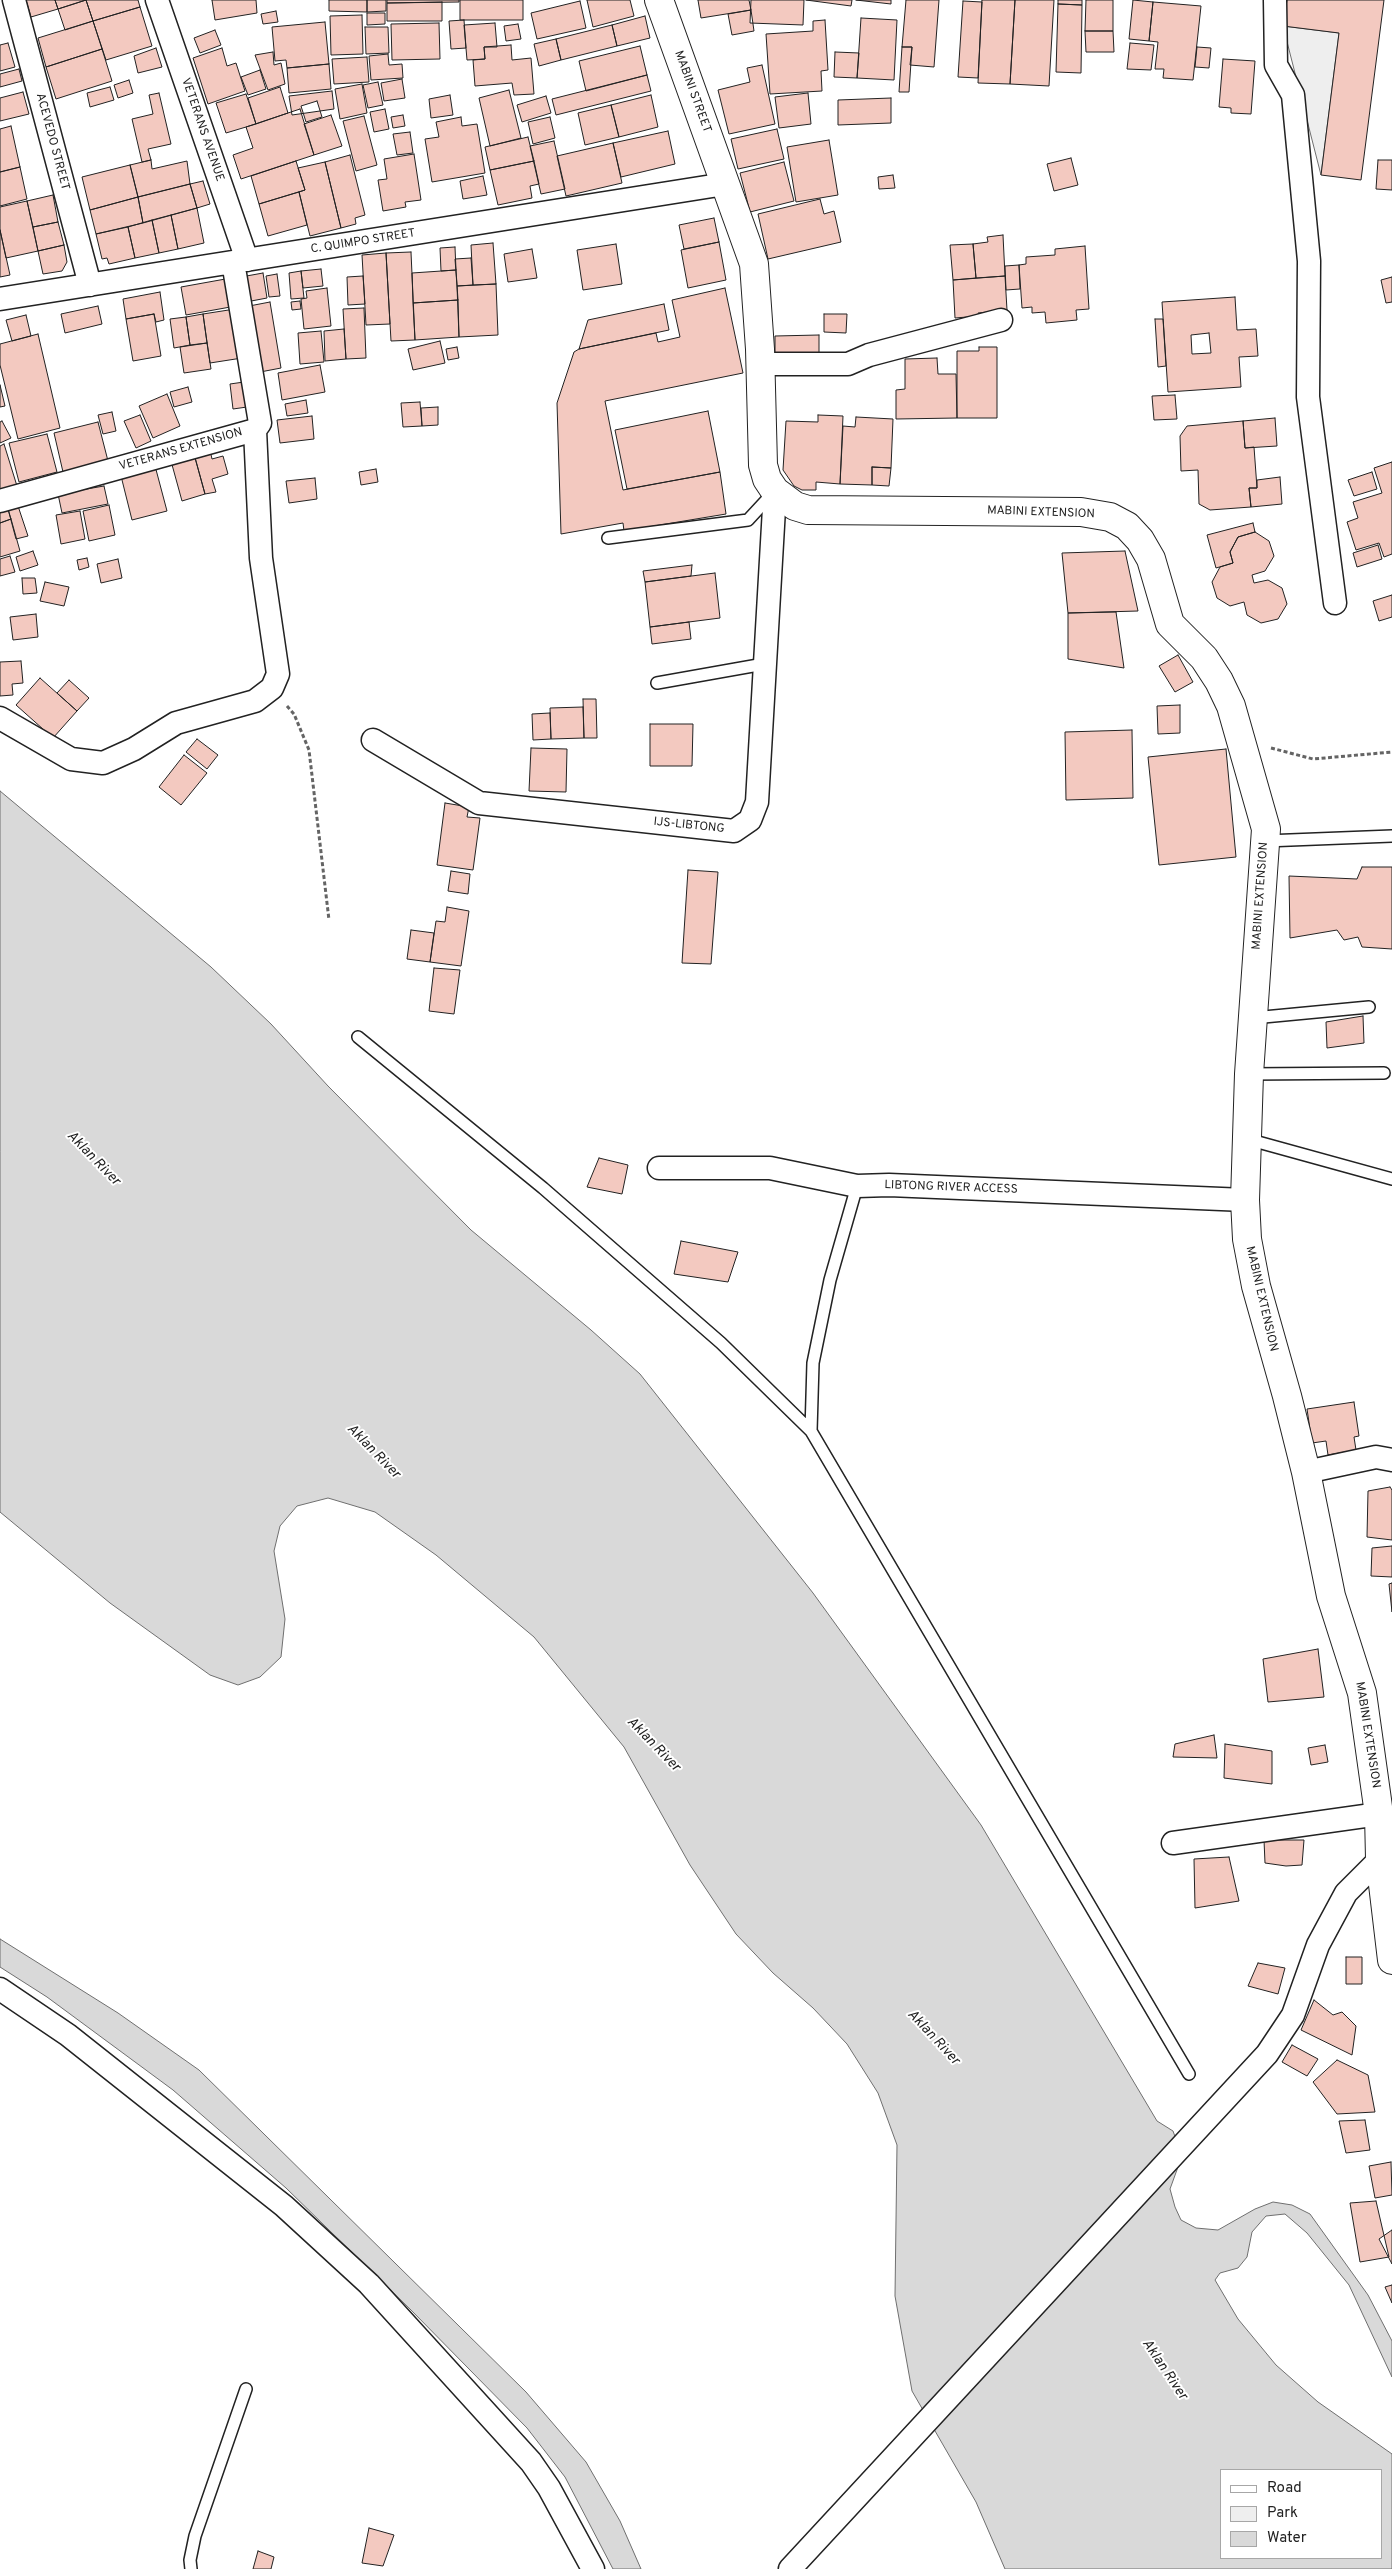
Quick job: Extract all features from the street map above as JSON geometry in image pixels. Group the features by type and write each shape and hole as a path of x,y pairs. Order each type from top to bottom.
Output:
{"street":[{"name":"ACEVEDO STREET","path":"14,0 90,285"},
{"name":"VETERANS AVENUE","path":"157,0 240,261"},
{"name":"MABINI STREET","path":"659,0 725,184"},
{"path":"1275,0 1276,65 1293,95 1294,105 1309,261 1308,396 1335,604"},
{"name":"C. QUIMPO STREET","path":"0,299 725,184"},
{"name":"MABINI EXTENSION","path":"725,184 754,264 761,364 763,465 767,479 775,491 795,506 808,510 1081,512 1110,517 1127,526 1140,540 1151,558 1170,624 1204,658 1219,680 1231,706 1266,829 1249,1074 1245,1200 1247,1239 1256,1286 1306,1472 1331,1596 1362,1693 1379,1814 1380,1859 1392,1946"},
{"name":"VETERANS EXTENSION","path":"0,501 255,430 260,423 240,261"},
{"path":"761,364 848,364 869,355 1001,320"},
{"path":"0,718 71,759 103,763 134,749 176,723 255,701 272,688 278,674 261,558 255,430"},
{"name":"IJS-LIBTONG","path":"373,740 479,803 734,831 750,820 757,802 775,491"},
{"name":"LIBTONG RIVER ACCESS","path":"659,1168 770,1168 858,1186 889,1185 1245,1200"},
{"path":"1306,1472 1376,1457 1392,1460"},
{"path":"1173,1843 1379,1814"},
{"path":"790,2569 1221,2101 1267,2054 1293,2015 1318,1945 1346,1893 1380,1859"},
{"path":"0,1989 68,2036 284,2206 370,2284 531,2462 549,2488 593,2569"}],"lane":[{"path":"608,538 748,520 775,491"},
{"path":"657,683 764,664"},
{"path":"1265,841 1392,836"},
{"path":"1253,1018 1369,1007"},
{"path":"358,1037 558,1201 721,1343 811,1431 1189,2074"},
{"path":"1249,1074 1384,1073"},
{"path":"1246,1139 1392,1179"},
{"path":"811,1431 813,1363 830,1280 858,1186"},
{"path":"191,2569 190,2560 195,2536 246,2389"}],"path":[{"path":"272,688 294,714 309,750 319,823 322,875 329,920"},
{"path":"1239,732 1270,748 1312,759 1392,752"}],"green space":[{"path":"1283,26 1339,33 1321,175"}],"water":[{"name":"Aklan River","path":"0,791 211,967 271,1024 328,1086 471,1230 591,1330 640,1374 813,1593 981,1825 1157,2121 1173,2131 1182,2156 1170,2189 1181,2220 1196,2228 1218,2230 1255,2209 1273,2202 1292,2205 1310,2214 1368,2295 1392,2341 1392,2377 1349,2285 1307,2233 1285,2214 1266,2216 1252,2232 1247,2257 1238,2268 1220,2273 1215,2280 1238,2319 1276,2365 1318,2402 1392,2454 1392,2569 1005,2569 976,2502 912,2391 895,2296 897,2145 878,2093 847,2044 813,2008 773,1973 736,1934 690,1865 624,1747 534,1637 436,1555 375,1512 328,1498 297,1506 280,1526 274,1551 285,1619 281,1657 260,1677 238,1685 210,1675 110,1603 0,1512"},
{"path":"0,1939 118,2013 199,2070 526,2392 586,2462 620,2521 641,2569 613,2569 565,2477 527,2428 410,2309 286,2188 173,2090 47,1997 0,1967"}],"building":[{"path":"26,0 55,0 58,9 31,17"},
{"path":"55,0 86,0 58,9"},
{"path":"86,0 93,21 65,30 58,9"},
{"path":"86,0 138,0 140,7 93,21"},
{"path":"212,0 256,0 257,13 215,20"},
{"path":"329,0 367,0 367,12 329,11"},
{"path":"367,0 386,0 386,11 367,12"},
{"path":"387,0 459,0 459,2 387,3"},
{"path":"460,0 523,0 523,20 460,20"},
{"path":"587,0 630,0 634,16 593,27"},
{"path":"698,0 749,0 751,10 701,18"},
{"path":"751,0 804,0 803,25 750,23"},
{"path":"806,0 852,0 851,6"},
{"path":"856,0 891,0 891,4"},
{"path":"906,0 939,0 934,67 910,65 912,47 902,47"},
{"path":"982,0 1015,0 1010,84 978,83"},
{"path":"1015,0 1054,0 1049,86 1010,84"},
{"path":"1058,0 1082,0 1082,5 1058,4"},
{"path":"1086,0 1113,0 1113,31 1085,31"},
{"path":"1133,0 1153,2 1149,41 1129,39"},
{"path":"1287,0 1384,0 1361,180 1321,175 1339,33 1283,26"},
{"path":"580,1 586,28 537,39 531,13"},
{"path":"963,1 982,2 978,78 958,77"},
{"path":"442,2 442,21 387,21 387,3"},
{"path":"1153,2 1201,6 1193,80 1163,78 1164,69 1155,69 1158,42 1149,41"},
{"path":"1058,4 1082,5 1081,73 1056,72"},
{"path":"140,7 152,46 106,60 93,21"},
{"path":"751,10 754,31 732,35 728,14"},
{"path":"276,11 278,22 263,24 261,14"},
{"path":"367,13 385,13 385,24 367,25"},
{"path":"362,15 363,54 331,55 330,16"},
{"path":"645,16 650,38 617,46 612,25"},
{"path":"861,18 897,20 894,80 857,78"},
{"path":"464,20 466,48 451,49 449,21"},
{"path":"825,20 828,70 821,71 822,91 770,94 766,34 813,31 813,21"},
{"path":"93,21 102,49 46,67 38,38"},
{"path":"325,22 329,64 287,68 286,60 275,61 272,27"},
{"path":"439,23 440,59 392,60 391,24"},
{"path":"495,23 497,47 484,47 485,59 467,60 464,25"},
{"path":"518,24 521,39 506,41 504,26"},
{"path":"612,25 617,46 561,60 556,39"},
{"path":"365,27 388,27 389,53 366,54"},
{"path":"215,30 221,45 200,53 194,38"},
{"path":"1085,31 1113,31 1114,52 1086,52"},
{"path":"556,39 561,60 539,66 534,44"},
{"path":"8,43 15,67 0,71 0,45"},
{"path":"1130,43 1154,45 1151,70 1127,69"},
{"path":"511,45 512,60 531,58 534,94 514,95 512,83 475,86 473,60 485,59 484,47"},
{"path":"640,46 647,75 586,91 579,61"},
{"path":"902,47 912,47 909,92 899,92"},
{"path":"1197,47 1211,48 1209,68 1195,67"},
{"path":"156,48 162,67 138,73 134,56"},
{"path":"222,48 227,66 236,63 245,91 208,104 193,58"},
{"path":"102,49 112,81 56,99 46,67"},
{"path":"273,52 274,65 281,63 285,84 268,90 255,55"},
{"path":"835,52 859,53 857,78 834,77"},
{"path":"388,54 389,65 402,64 403,78 371,80 369,56"},
{"path":"367,57 369,82 334,84 332,59"},
{"path":"1223,59 1255,61 1251,114 1231,113 1231,108 1219,107"},
{"path":"329,64 331,89 289,93 287,68"},
{"path":"762,65 775,124 729,134 718,90 750,82 747,68"},
{"path":"19,69 22,81 0,87 0,74"},
{"path":"260,70 266,89 248,95 241,77"},
{"path":"647,75 651,91 556,115 552,99"},
{"path":"402,79 405,98 384,101 381,83"},
{"path":"129,80 133,93 118,98 114,85"},
{"path":"378,82 383,105 368,108 363,85"},
{"path":"362,84 367,113 340,119 335,89"},
{"path":"110,87 114,100 90,107 87,93"},
{"path":"280,87 288,113 256,124 248,98"},
{"path":"509,90 521,138 490,146 479,98"},
{"path":"332,91 334,109 292,115 289,96"},
{"path":"23,92 29,114 0,121 0,98"},
{"path":"159,93 171,144 148,149 151,160 142,162 132,119 153,114 149,95"},
{"path":"808,93 811,124 779,128 775,97"},
{"path":"246,94 256,124 226,133 216,103"},
{"path":"450,95 453,115 431,118 429,99"},
{"path":"651,95 658,127 619,137 611,105"},
{"path":"546,96 551,113 522,122 517,105"},
{"path":"891,98 891,123 838,125 838,100"},
{"path":"317,101 322,117 306,122 301,106"},
{"path":"611,105 619,137 585,145 578,113"},
{"path":"300,109 314,155 241,179 233,155 253,148 246,127"},
{"path":"385,109 389,129 374,132 370,112"},
{"path":"331,115 342,146 314,155 304,124"},
{"path":"403,115 405,126 393,128 391,117"},
{"path":"364,116 377,165 356,171 343,121"},
{"path":"461,117 462,126 477,124 485,173 432,182 425,139 439,137 436,122"},
{"path":"550,117 555,138 533,144 528,122"},
{"path":"11,126 20,167 0,172 0,129"},
{"path":"777,129 784,159 738,169 731,139"},
{"path":"668,131 675,164 621,177 613,143"},
{"path":"410,132 413,153 397,155 393,134"},
{"path":"528,137 534,161 490,170 485,147"},
{"path":"829,140 838,195 796,202 787,147"},
{"path":"554,141 565,189 541,194 530,146"},
{"path":"613,143 622,183 566,196 557,156"},
{"path":"414,154 421,200 405,202 406,207 383,211 378,180 387,179 384,159"},
{"path":"350,155 365,215 355,218 356,224 341,228 325,162"},
{"path":"1071,158 1078,185 1054,191 1047,164"},
{"path":"151,160 152,169 187,161 190,184 138,197 130,165"},
{"path":"1378,160 1392,160 1392,190 1376,189"},
{"path":"296,161 305,190 259,204 251,176"},
{"path":"534,161 539,184 530,186 532,198 498,205 490,170"},
{"path":"325,162 341,228 310,236 299,192 305,190 298,168"},
{"path":"784,162 794,201 750,212 740,173"},
{"path":"130,165 138,197 90,210 82,177"},
{"path":"20,167 27,199 0,206 0,172"},
{"path":"893,175 895,188 879,189 878,177"},
{"path":"483,176 487,195 463,199 460,181"},
{"path":"203,181 210,204 197,208 190,184"},
{"path":"190,184 197,208 143,223 138,197"},
{"path":"299,192 307,225 268,236 259,204"},
{"path":"53,195 58,222 33,227 27,201"},
{"path":"138,197 143,223 96,234 90,210"},
{"path":"820,199 824,214 834,211 841,242 768,259 758,214"},
{"path":"27,201 38,251 6,258 0,230 0,207"},
{"path":"197,208 204,243 178,249 171,215"},
{"path":"171,215 178,249 159,253 152,220"},
{"path":"714,218 719,242 684,249 679,225"},
{"path":"152,220 159,253 135,258 128,227"},
{"path":"58,222 64,245 38,251 33,227"},
{"path":"128,227 135,258 109,264 107,258 102,259 96,234"},
{"path":"0,230 10,275 0,277"},
{"path":"1003,235 1005,276 976,278 973,244 988,242 987,237"},
{"path":"719,242 726,280 688,288 681,250"},
{"path":"493,243 496,284 473,285 471,245"},
{"path":"616,244 622,284 583,290 577,250"},
{"path":"973,244 976,278 953,280 950,245"},
{"path":"64,245 67,262 62,271 43,274 38,251"},
{"path":"1085,246 1089,309 1076,310 1077,320 1046,323 1045,312 1032,313 1032,307 1022,308 1019,265 1026,264 1026,257 1055,255 1055,249"},
{"path":"455,247 456,270 441,271 440,248"},
{"path":"532,249 537,278 508,282 504,254"},
{"path":"411,252 415,340 391,341 386,253"},
{"path":"386,253 390,324 366,325 362,255"},
{"path":"471,258 473,285 457,286 455,259"},
{"path":"1019,265 1020,289 1006,290 1005,266"},
{"path":"321,269 323,286 303,288 301,271"},
{"path":"456,270 458,300 413,303 412,273"},
{"path":"301,271 304,298 291,299 289,273"},
{"path":"263,273 267,298 246,302 241,277"},
{"path":"277,274 280,296 269,297 266,276"},
{"path":"363,276 365,304 348,305 347,277"},
{"path":"1005,276 1007,310 978,313 979,316 955,318 953,280"},
{"path":"1392,277 1392,302 1386,303 1381,280"},
{"path":"231,278 236,306 186,315 181,287"},
{"path":"496,284 498,335 459,337 457,286"},
{"path":"327,288 331,326 304,329 301,299 307,298 306,291"},
{"path":"725,288 743,373 605,401 623,490 720,472 726,514 624,531 623,523 561,534 557,403 574,352 579,349 656,333 658,342 680,337 672,300"},
{"path":"160,292 164,320 156,322 154,314 126,319 123,299"},
{"path":"1235,297 1237,330 1256,329 1258,356 1239,357 1241,387 1168,392 1162,302","holes":["1209,333 1211,353 1192,354 1191,335"]},
{"path":"458,300 459,337 415,340 413,303"},
{"path":"300,301 301,309 292,310 291,302"},
{"path":"270,302 281,368 255,373 244,307"},
{"path":"664,304 669,330 579,349 588,320"},
{"path":"98,306 102,324 65,333 61,314"},
{"path":"364,308 366,358 346,359 343,309"},
{"path":"235,309 242,358 210,363 203,314"},
{"path":"154,314 161,356 133,361 126,319"},
{"path":"203,314 207,343 190,345 186,317"},
{"path":"824,314 847,314 846,333 824,332"},
{"path":"26,315 31,336 12,341 6,320"},
{"path":"186,317 190,345 174,348 170,319"},
{"path":"1155,319 1163,319 1166,366 1158,367"},
{"path":"344,329 346,359 325,361 324,331"},
{"path":"321,331 324,362 300,364 298,333"},
{"path":"38,334 60,428 18,439 0,365 0,344"},
{"path":"819,335 819,354 775,355 775,336"},
{"path":"440,341 445,363 413,370 408,349"},
{"path":"207,343 211,369 184,373 180,347"},
{"path":"457,347 459,358 448,360 446,349"},
{"path":"979,347 997,347 997,418 957,418 957,351 979,351"},
{"path":"937,358 938,374 956,374 957,418 896,419 896,390 905,389 905,359"},
{"path":"320,365 325,392 282,400 278,373"},
{"path":"244,382 247,407 233,409 230,384"},
{"path":"0,385 5,406 0,407"},
{"path":"188,387 192,402 174,407 170,392"},
{"path":"167,394 180,426 153,438 139,406"},
{"path":"1175,395 1177,419 1154,420 1152,396"},
{"path":"306,400 308,413 287,416 285,404"},
{"path":"420,402 422,426 403,427 401,403"},
{"path":"438,407 438,425 422,426 421,408"},
{"path":"708,411 720,472 627,489 615,430"},
{"path":"112,412 116,431 103,434 98,415"},
{"path":"140,415 151,441 136,448 124,421"},
{"path":"818,415 843,416 840,484 816,482 816,490 802,490 794,486 783,470 786,421 818,422"},
{"path":"312,416 314,439 280,443 277,420"},
{"path":"856,417 893,419 891,468 872,467 872,485 840,484 843,426 855,427"},
{"path":"1275,418 1277,446 1245,448 1243,421"},
{"path":"2,421 11,438 0,443 0,422"},
{"path":"1243,421 1245,448 1254,447 1257,488 1249,488 1251,507 1210,510 1199,504 1198,470 1181,471 1180,436 1187,426"},
{"path":"98,422 108,461 63,472 54,433"},
{"path":"47,434 57,472 19,482 9,443"},
{"path":"4,444 17,486 0,493 0,446"},
{"path":"210,450 212,459 223,456 228,474 212,479 216,492 205,494 194,454"},
{"path":"194,454 205,494 182,501 171,461"},
{"path":"154,462 167,511 132,520 121,476"},
{"path":"1392,462 1392,554 1384,557 1379,543 1356,550 1347,522 1358,518 1353,502 1382,493 1374,468"},
{"path":"872,467 891,468 889,486 872,485"},
{"path":"376,469 378,482 361,485 359,472"},
{"path":"1372,472 1377,489 1354,496 1348,480"},
{"path":"1280,477 1282,504 1251,507 1249,488 1257,488 1257,480"},
{"path":"315,478 317,499 289,503 286,481"},
{"path":"104,486 108,504 62,513 58,494"},
{"path":"109,505 115,535 89,541 83,511"},
{"path":"18,506 28,536 16,539 8,509"},
{"path":"8,509 11,519 0,523 0,511"},
{"path":"80,511 85,539 61,544 56,515"},
{"path":"11,519 20,551 0,557 0,523"},
{"path":"1253,523 1255,532 1238,537 1230,552 1233,563 1216,568 1207,535"},
{"path":"1255,532 1269,541 1274,556 1265,571 1252,575 1254,583 1268,580 1282,588 1287,604 1278,619 1261,623 1247,615 1244,602 1230,606 1217,598 1212,582 1220,567 1233,563 1230,552 1238,537"},
{"path":"1378,545 1382,559 1357,567 1353,553"},
{"path":"33,551 38,565 20,571 16,557"},
{"path":"1125,551 1138,611 1068,613 1062,553"},
{"path":"10,556 15,572 0,576 0,559"},
{"path":"87,558 89,567 79,570 77,560"},
{"path":"118,559 122,578 101,583 97,564"},
{"path":"692,565 691,576 645,582 643,571"},
{"path":"715,573 720,618 650,627 645,582"},
{"path":"22,578 35,578 37,593 23,594"},
{"path":"45,582 69,587 64,606 40,601"},
{"path":"1392,595 1392,617 1379,621 1373,601"},
{"path":"1116,612 1124,668 1068,659 1068,613"},
{"path":"36,614 38,637 13,640 10,617"},
{"path":"689,622 691,639 652,644 650,627"},
{"path":"1178,655 1193,682 1175,692 1159,666"},
{"path":"21,661 23,683 12,684 13,695 0,696 0,662"},
{"path":"40,678 77,711 53,738 16,705"},
{"path":"69,680 89,698 77,711 57,693"},
{"path":"583,699 596,699 597,738 584,738"},
{"path":"1180,705 1180,733 1158,734 1157,706"},
{"path":"583,707 584,738 551,739 550,708"},
{"path":"550,713 551,739 533,740 532,714"},
{"path":"650,724 693,724 692,766 650,766"},
{"path":"1132,730 1133,798 1066,800 1065,732"},
{"path":"197,739 218,755 207,769 186,752"},
{"path":"531,748 567,749 566,792 529,791"},
{"path":"1226,749 1236,857 1159,865 1148,757"},
{"path":"184,755 207,773 181,805 159,787"},
{"path":"445,803 469,807 467,817 480,818 473,870 437,865"},
{"path":"1362,867 1392,867 1392,949 1362,947 1358,937 1344,940 1337,930 1290,938 1289,876 1357,879"},
{"path":"688,870 718,872 711,964 682,963"},
{"path":"451,871 470,874 468,894 448,891"},
{"path":"447,907 469,911 461,966 430,962 436,921 445,922"},
{"path":"411,930 434,933 430,962 407,959"},
{"path":"434,968 460,970 454,1014 429,1011"},
{"path":"1363,1016 1364,1043 1327,1048 1326,1022"},
{"path":"599,1158 628,1165 622,1194 587,1187"},
{"path":"681,1241 738,1252 728,1282 674,1274"},
{"path":"1354,1402 1359,1436 1354,1437 1356,1450 1328,1455 1326,1441 1312,1443 1307,1409"},
{"path":"1390,1487 1392,1490 1392,1540 1367,1537 1368,1491"},
{"path":"1392,1546 1392,1577 1371,1576 1372,1548"},
{"path":"1392,1583 1392,1612 1389,1584"},
{"path":"1318,1649 1324,1697 1268,1702 1263,1659"},
{"path":"1214,1735 1217,1758 1173,1757 1175,1744"},
{"path":"1225,1744 1272,1751 1272,1784 1224,1778"},
{"path":"1325,1745 1328,1762 1311,1765 1308,1748"},
{"path":"1264,1840 1304,1840 1302,1865 1286,1866 1265,1863"},
{"path":"1229,1857 1239,1901 1195,1908 1194,1859"},
{"path":"1346,1957 1362,1957 1362,1984 1346,1984"},
{"path":"1258,1963 1285,1968 1278,1994 1248,1986"},
{"path":"1314,2000 1333,2015 1342,2012 1356,2026 1352,2055 1301,2030"},
{"path":"1292,2045 1318,2059 1307,2076 1282,2062"},
{"path":"1337,2060 1368,2075 1375,2112 1337,2114 1313,2082"},
{"path":"1365,2120 1370,2150 1346,2153 1339,2121"},
{"path":"1391,2162 1392,2195 1375,2198 1369,2166"},
{"path":"1376,2201 1389,2257 1360,2262 1350,2203"},
{"path":"1392,2230 1392,2264 1379,2239"},
{"path":"1392,2285 1392,2303 1385,2287"},
{"path":"369,2528 394,2535 383,2566 362,2563"},
{"path":"258,2551 274,2557 271,2569 253,2569"}]}
